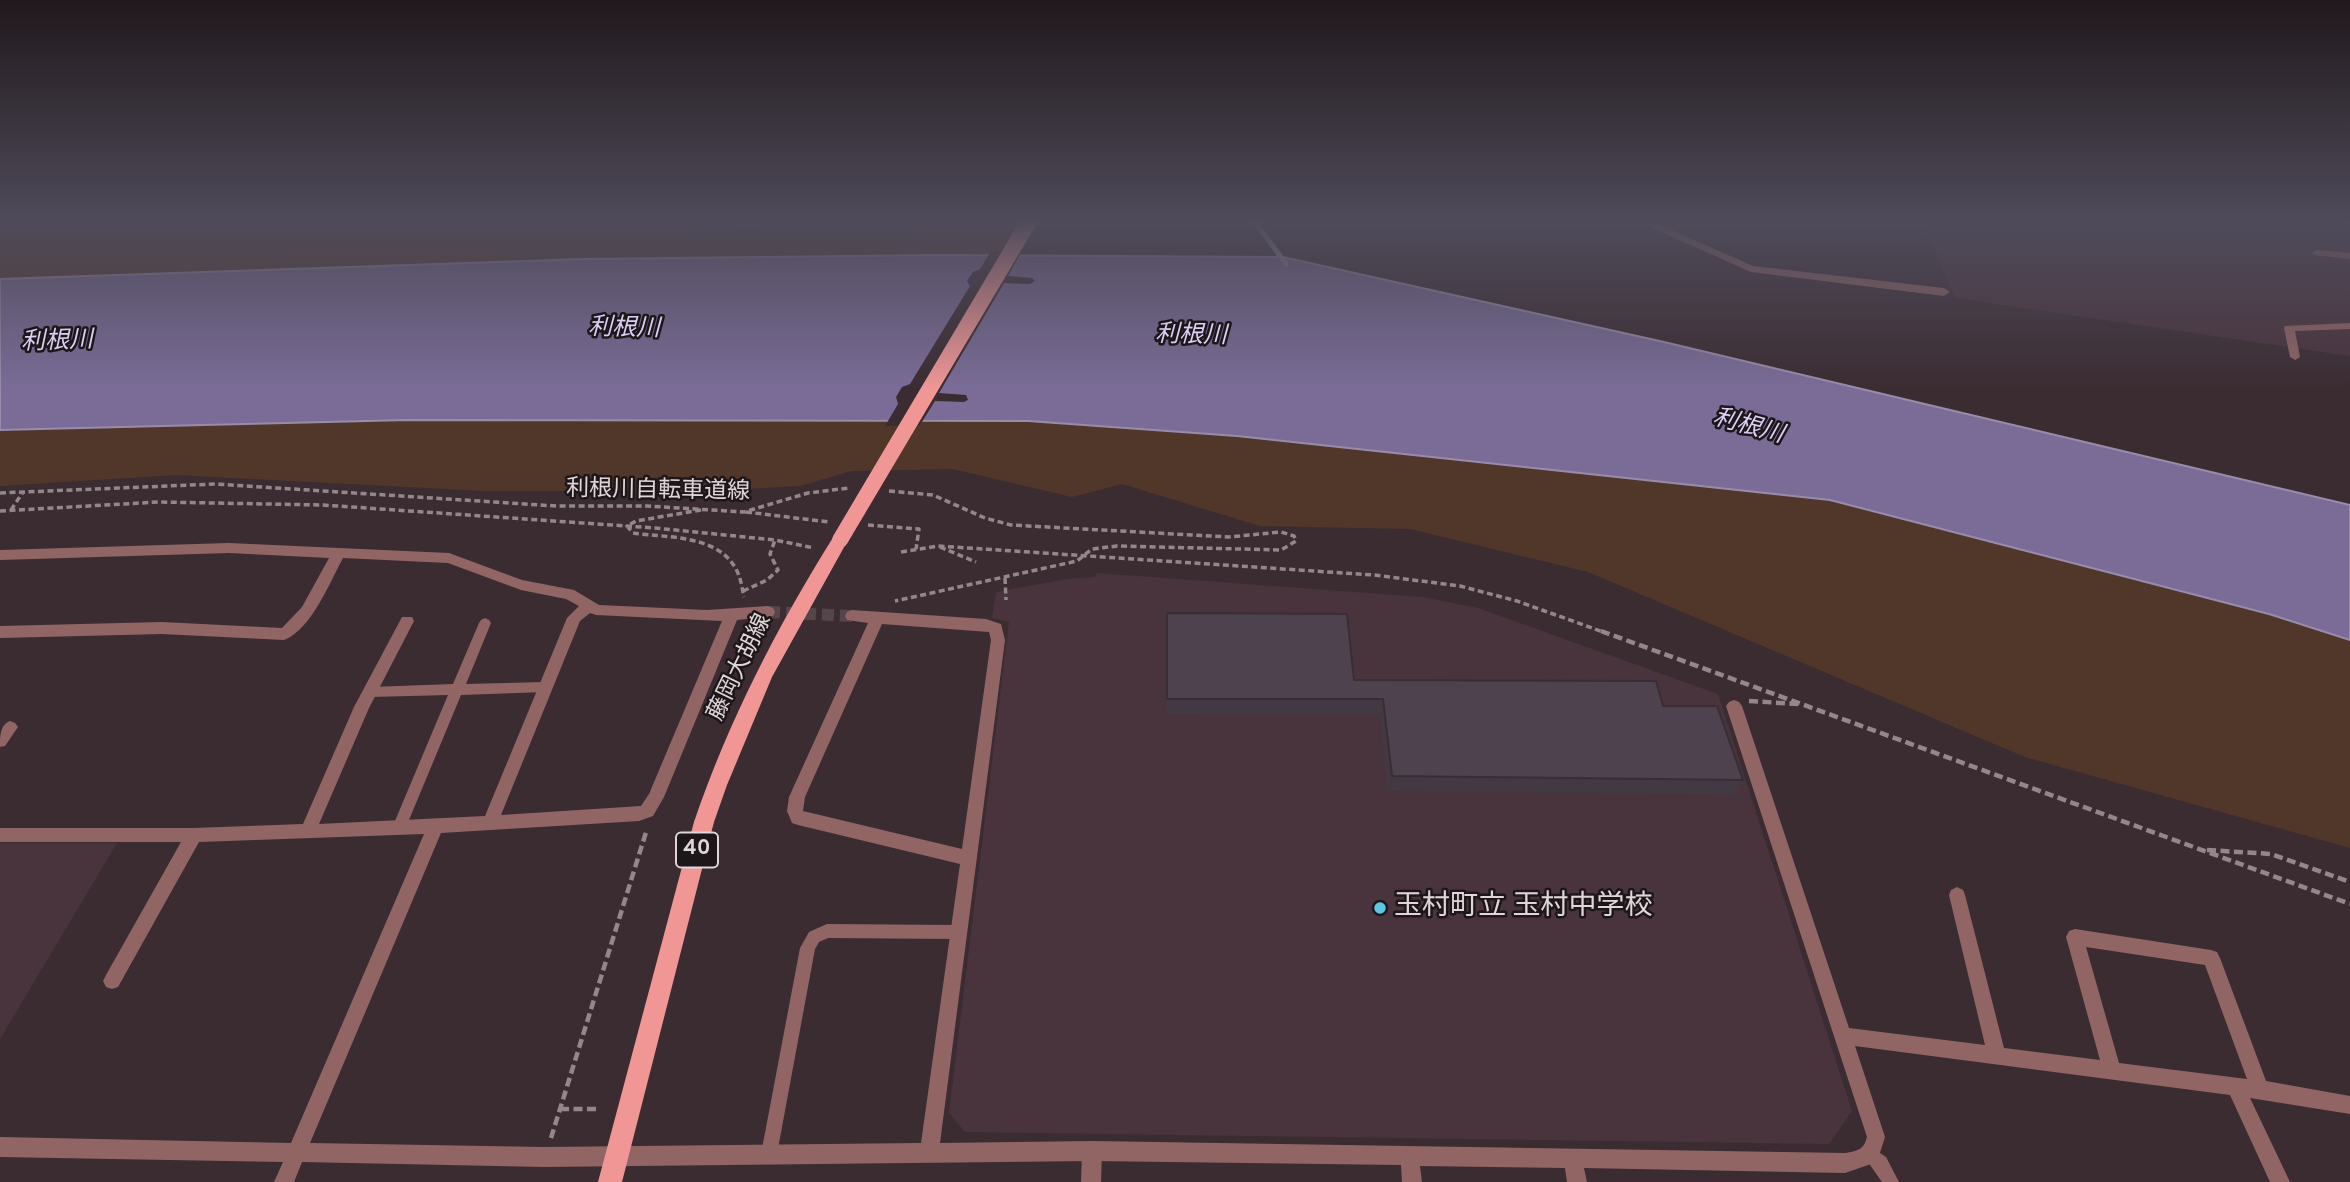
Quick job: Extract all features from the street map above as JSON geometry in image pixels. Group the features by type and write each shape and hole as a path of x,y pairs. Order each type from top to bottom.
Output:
{"main road":[{"name":"藤岡大胡線","path":"610,1182 704,822 720,772 785,632 995,278"}],"street":[{"path":"1820,278 1944,292"},
{"path":"0,555 229,548 449,558 521,585 569,594 589,606 610,612 731,614 768,611"},
{"path":"0,632 162,628 284,634 299,620 338,554"},
{"path":"491,823 574,618 589,606"},
{"path":"852,617 881,610 986,625 996,628 998,640 929,1152"},
{"path":"881,610 797,797 795,811 798,818 810,823 843,828 967,858"},
{"path":"0,835 194,835 435,827 628,816 647,811 656,797 692,707 728,628 731,614"},
{"path":"308,830 371,692 407,621"},
{"path":"0,1147 617,1157 1092,1151 1845,1163 1864,1160 1871,1155 1876,1136 1739,703"},
{"path":"0,741 10,727"},
{"path":"284,1182 435,827"},
{"path":"112,981 194,835"},
{"path":"1957,895 1996,1054"},
{"path":"2112,1070 2075,937 2211,958 2260,1089"},
{"path":"1843,1035 2260,1089 2350,1105"},
{"path":"2235,1086 2280,1182"},
{"path":"1091,1182 1092,1151"},
{"path":"1409,1156 1412,1182"},
{"path":"1573,1159 1577,1182"}],"lane":[{"path":"2295,357 2289,328 2350,326"},
{"path":"399,828 485,623"},
{"path":"371,692 545,687"},
{"path":"769,1154 808,948 814,937 827,931 958,932"},
{"path":"1871,1155 1880,1163 1891,1182"}],"path":[{"name":"利根川自転車道線","path":"0,493 215,484 556,506 648,506 744,512 822,490 862,489"},
{"path":"11,510 24,491"},
{"path":"881,610 1077,561 1092,549 1117,546 1281,550 1296,541 1290,534 1281,532 1229,537 1011,525 985,519 933,495 888,491"},
{"path":"0,511 158,502 323,505 627,526 775,540 815,548"},
{"path":"627,526 636,521 703,510"},
{"path":"627,526 633,533 682,538 706,545 728,559 735,568 745,600"},
{"path":"916,549 918,535"},
{"path":"742,591 767,580 778,570 770,554 775,540"},
{"path":"901,552 938,546 1086,554"},
{"path":"938,546 976,562"},
{"path":"1005,578 1006,600"},
{"path":"1739,703 1803,704"},
{"path":"551,1139 648,827"},
{"path":"2200,849 2271,854 2350,882"},
{"path":"560,1109 597,1109"}],"shaded area":[{"path":"1947,278 2350,278 2350,356 1955,298"},
{"path":"408,420 1028,421 1237,436 1830,500 2269,614 2350,640 2350,848 2025,757 1588,572 1410,529 1260,526 1122,484 1072,497 953,469 851,471 800,486 704,491 485,491 176,475 0,486 0,430"},
{"name":"玉村町立 玉村中学校","path":"1097,573 1422,597 1478,608 1718,694 1852,1111 1829,1144 965,1132 949,1113 1009,622 992,618 996,592 1067,579 1095,577"},
{"path":"0,843 117,843 0,1039"}],"water":[{"name":"利根川","path":"1378,278 1664,342 2350,505 2350,640 2269,614 1830,500 1237,436 1028,421 408,420 0,430 0,279"}],"pier":[{"path":"969,278 1032,278 1035,281 1030,284 1004,283 939,393 966,395 968,400 935,401 920,425 885,426 898,404 896,397 902,387 910,384 970,286 967,281"}],"building":[{"path":"1167,613 1347,614 1354,680 1656,681 1663,706 1717,706 1743,780 1392,776 1383,699 1167,699"}],"tunnel":[{"path":"768,612 852,616"}],"place":[{"name":"玉村町立 玉村中学校","path":"1380,908"}]}
